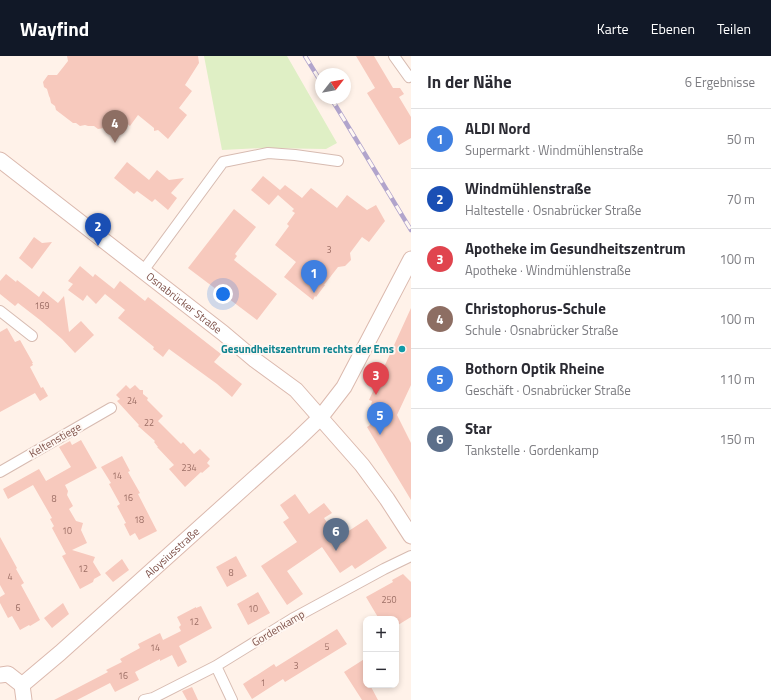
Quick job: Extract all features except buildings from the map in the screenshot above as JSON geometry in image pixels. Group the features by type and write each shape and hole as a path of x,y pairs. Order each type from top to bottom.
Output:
{"street":[{"path":"394,56 409,77 411,76"},
{"path":"143,271 223,162 268,153 338,161"},
{"name":"Osnabrücker Straße","path":"0,160 223,333 255,360 296,390 362,465 387,499 411,536"},
{"name":"Aloysiusstraße","path":"22,685 66,648 320,418 344,388 411,259"},
{"path":"0,310 32,336"},
{"name":"Keltenstiege","path":"0,472 111,408"},
{"name":"Gordenkamp","path":"144,700 153,698 216,666 292,619 411,556"},
{"path":"216,666 232,700"},
{"path":"0,675 8,674 22,685 24,700"}],"green space":[{"path":"204,56 287,56 337,143 326,149 263,148 222,150"}],"railway":[{"path":"305,56 315,72"},
{"path":"335,104 411,230"}],"place":[{"name":"Christophorus-Schule","path":"115,143"},
{"name":"Windmühlenstraße","path":"98,246"},
{"name":"ALDI Nord","path":"314,293"},
{"name":"Gesundheitszentrum rechts der Ems","path":"402,349"},
{"name":"Apotheke im Gesundheitszentrum","path":"376,395"},
{"name":"Bothorn Optik Rheine","path":"380,435"},
{"name":"Star","path":"336,551"}]}
